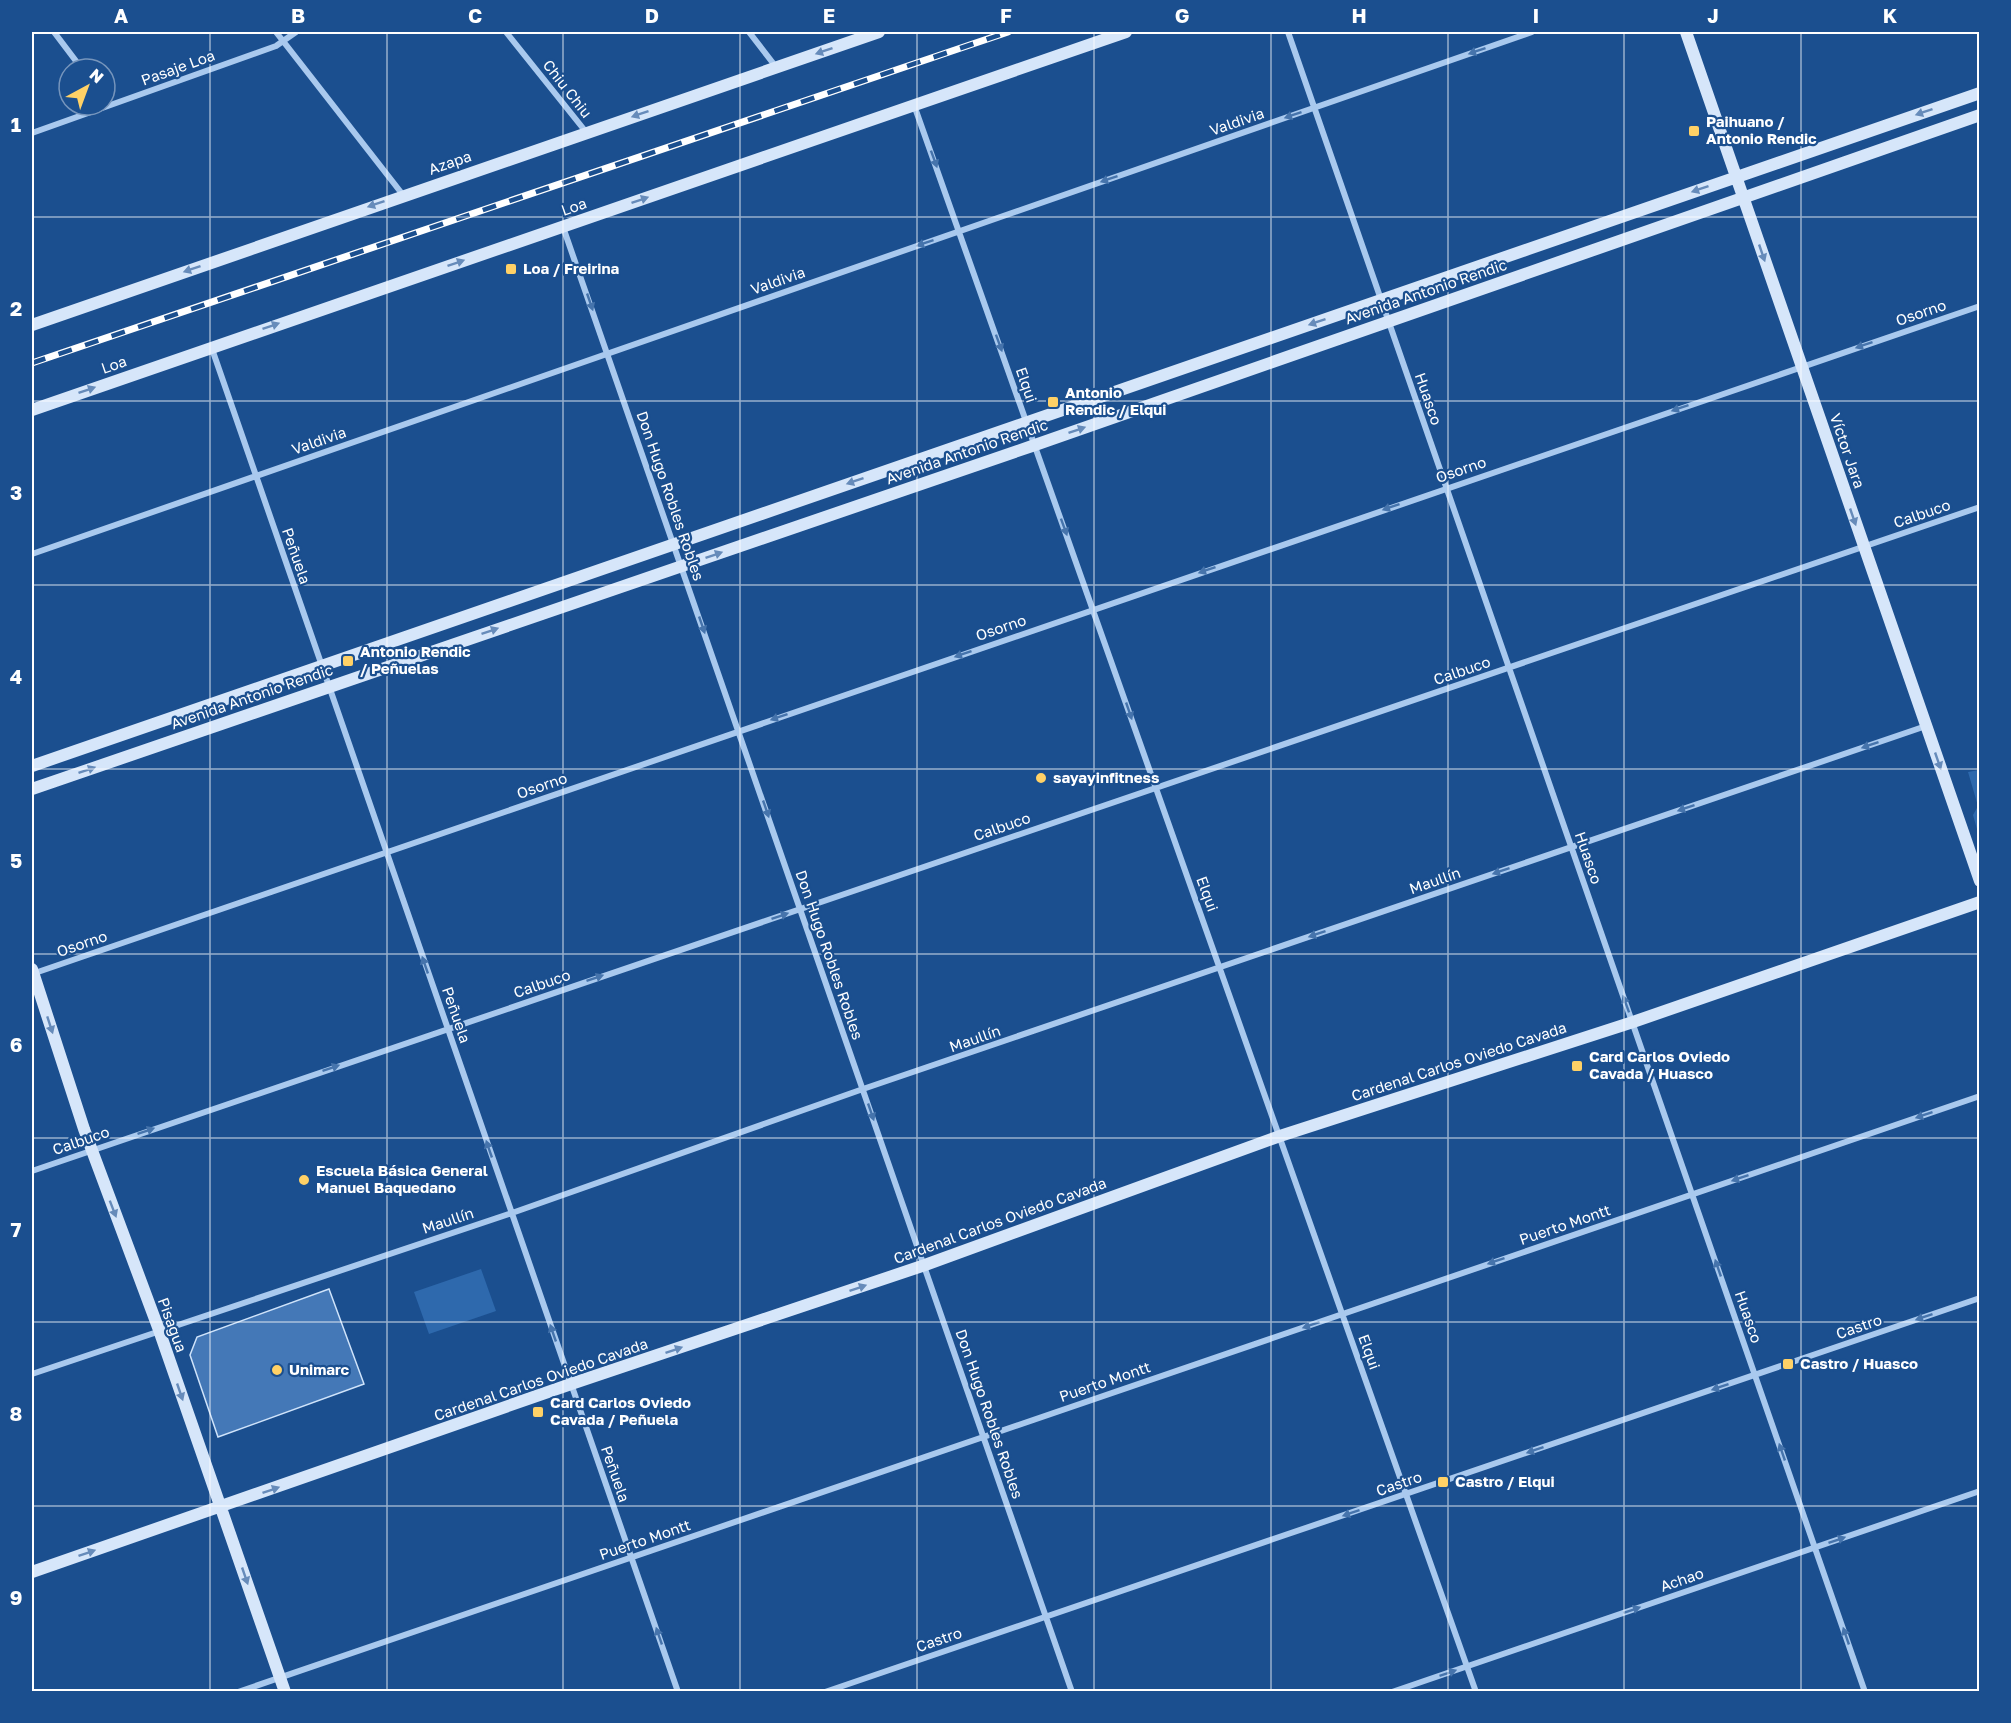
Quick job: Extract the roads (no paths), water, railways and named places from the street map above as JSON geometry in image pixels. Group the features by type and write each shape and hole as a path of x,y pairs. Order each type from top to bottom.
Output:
{"main road":[{"name":"Azapa","path":"32,325 879,32"},
{"name":"Loa","path":"32,410 211,346 1126,32"},
{"name":"Víctor Jara","path":"1686,32 1980,881"},
{"name":"Avenida Antonio Rendic","path":"32,766 1980,93"},
{"name":"Avenida Antonio Rendic","path":"32,789 1035,445 1980,115"},
{"name":"Cardenal Carlos Oviedo Cavada","path":"32,1572 571,1384 925,1265 1280,1136 1632,1022 1980,902"},
{"name":"Pisagua","path":"32,972 91,1150 159,1330 285,1692"}],"street":[{"path":"54,32 73,57"},
{"path":"276,32 403,195"},
{"name":"Pasaje Loa","path":"117,103 276,46 296,32"},
{"name":"Chiu Chiu","path":"506,32 586,132"},
{"name":"Huasco","path":"1288,32 1865,1692"},
{"name":"Valdivia","path":"32,554 1532,32"},
{"path":"752,33 776,67"},
{"name":"Elqui","path":"914,104 1476,1692"},
{"name":"Pasaje Loa","path":"32,133 77,117"},
{"name":"Don Hugo Robles Robles","path":"563,227 1072,1692"},
{"name":"Osorno","path":"32,972 1980,306"},
{"name":"Peñuela","path":"211,346 678,1692"},
{"name":"Calbuco","path":"32,1171 1980,507"},
{"name":"Maullín","path":"32,1374 512,1213 863,1089 1926,726"},
{"name":"Puerto Montt","path":"238,1692 1980,1096"},
{"name":"Castro","path":"825,1692 1980,1298"},
{"name":"Achao","path":"1392,1692 1980,1491"}],"railway":[{"path":"32,363 1008,32"}],"place":[{"name":"Paihuano / Antonio Rendic","path":"1694,131"},
{"name":"Loa / Freirina","path":"511,269"},
{"name":"Antonio Rendic / Elqui","path":"1053,402"},
{"name":"Antonio Rendic / Peñuelas","path":"348,661"},
{"name":"sayayinfitness","path":"1041,778"},
{"name":"Card Carlos Oviedo Cavada / Huasco","path":"1577,1066"},
{"name":"Escuela Básica General Manuel Baquedano","path":"304,1180"},
{"name":"Castro / Huasco","path":"1788,1364"},
{"name":"Unimarc","path":"277,1370"},
{"name":"Card Carlos Oviedo Cavada / Peñuela","path":"538,1412"},
{"name":"Castro / Elqui","path":"1443,1482"}]}
